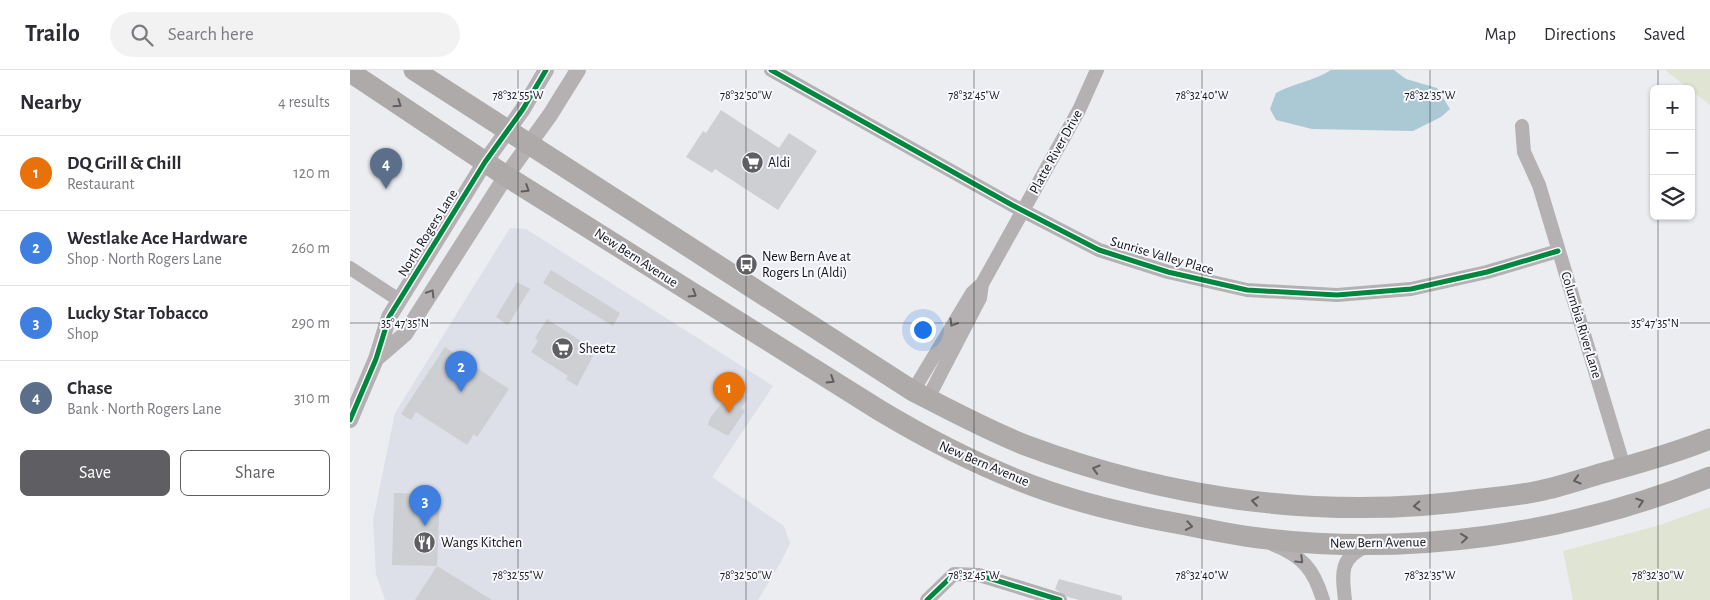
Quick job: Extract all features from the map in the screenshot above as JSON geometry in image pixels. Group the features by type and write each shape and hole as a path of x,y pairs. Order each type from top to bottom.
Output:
{"main road":[{"path":"414,70 921,394 1024,444 1130,479 1184,491 1294,507 1380,509 1450,504 1539,492 1666,456 1710,439"},
{"name":"New Bern Avenue","path":"350,72 506,176 879,410 937,444 1020,481 1096,506 1141,517 1258,538 1317,544 1421,543 1554,525 1621,509 1710,477"}],"street":[{"name":"North Rogers Lane","path":"350,420 376,358 390,317 485,162 509,129 546,70"},
{"name":"North Rogers Lane","path":"376,358 405,334 506,176 550,115 578,70"},
{"name":"Sunrise Valley Place","path":"771,70 1023,211 1099,250 1168,272 1247,290 1337,295 1411,289 1487,272 1558,251"},
{"name":"Platte River Drive","path":"921,394 980,298 982,284 1079,110 1097,70"},
{"name":"Columbia River Lane","path":"1522,126 1524,152 1539,185 1624,467"},
{"path":"350,268 400,300"},
{"path":"1258,538 1296,556 1316,578 1323,600"},
{"path":"1345,600 1342,580 1346,561 1354,552 1372,544"},
{"path":"926,600 954,574 979,575 1060,600"}],"shaded area":[{"path":"510,228 526,229 773,386 712,477 784,526 790,543 758,600 385,600 376,574 373,520 395,413"}],"green space":[{"path":"1665,70 1710,70 1710,105 1695,93 1695,85 1684,85"},
{"path":"1710,507 1710,600 1573,600 1563,551 1660,525"}],"water":[{"path":"1331,70 1394,70 1406,79 1437,88 1450,109 1441,117 1413,131 1312,129 1276,120 1270,109 1276,93"}],"building":[{"name":"Aldi","path":"721,110 779,148 789,133 817,151 778,210 715,169 712,173 686,157 703,131 706,133"},
{"path":"551,270 620,313 613,326 543,283"},
{"path":"517,282 530,289 508,325 496,317"},
{"path":"547,319 590,347 593,356 577,386 566,379 568,376 531,352 538,341 535,338"},
{"path":"445,347 509,389 477,437 474,434 467,445 416,412 411,420 401,414"},
{"path":"733,389 748,398 741,408 745,411 728,436 708,425 710,418"},
{"path":"394,493 440,494 437,566 392,565"},
{"path":"437,566 492,600 415,600"},
{"path":"1059,579 1122,596 1122,600 1079,600 1068,597 1055,589"}],"cycle path":[{"path":"350,420 376,359 389,317 485,162 523,109 546,70"},
{"path":"771,70 1012,205 1099,250 1168,272 1247,290 1337,295 1411,289 1487,272 1558,251"},
{"path":"927,600 954,574 979,575 1060,600"}],"place":[{"name":"Aldi","path":"752,163"},
{"name":"Chase","path":"386,189"},
{"name":"New Bern Ave at Rogers Ln (Aldi)","path":"746,265"},
{"name":"Sheetz","path":"563,349"},
{"name":"Westlake Ace Hardware","path":"461,392"},
{"name":"DQ Grill & Chill","path":"729,413"},
{"name":"Lucky Star Tobacco","path":"425,526"},
{"name":"Wangs Kitchen","path":"425,543"}]}
